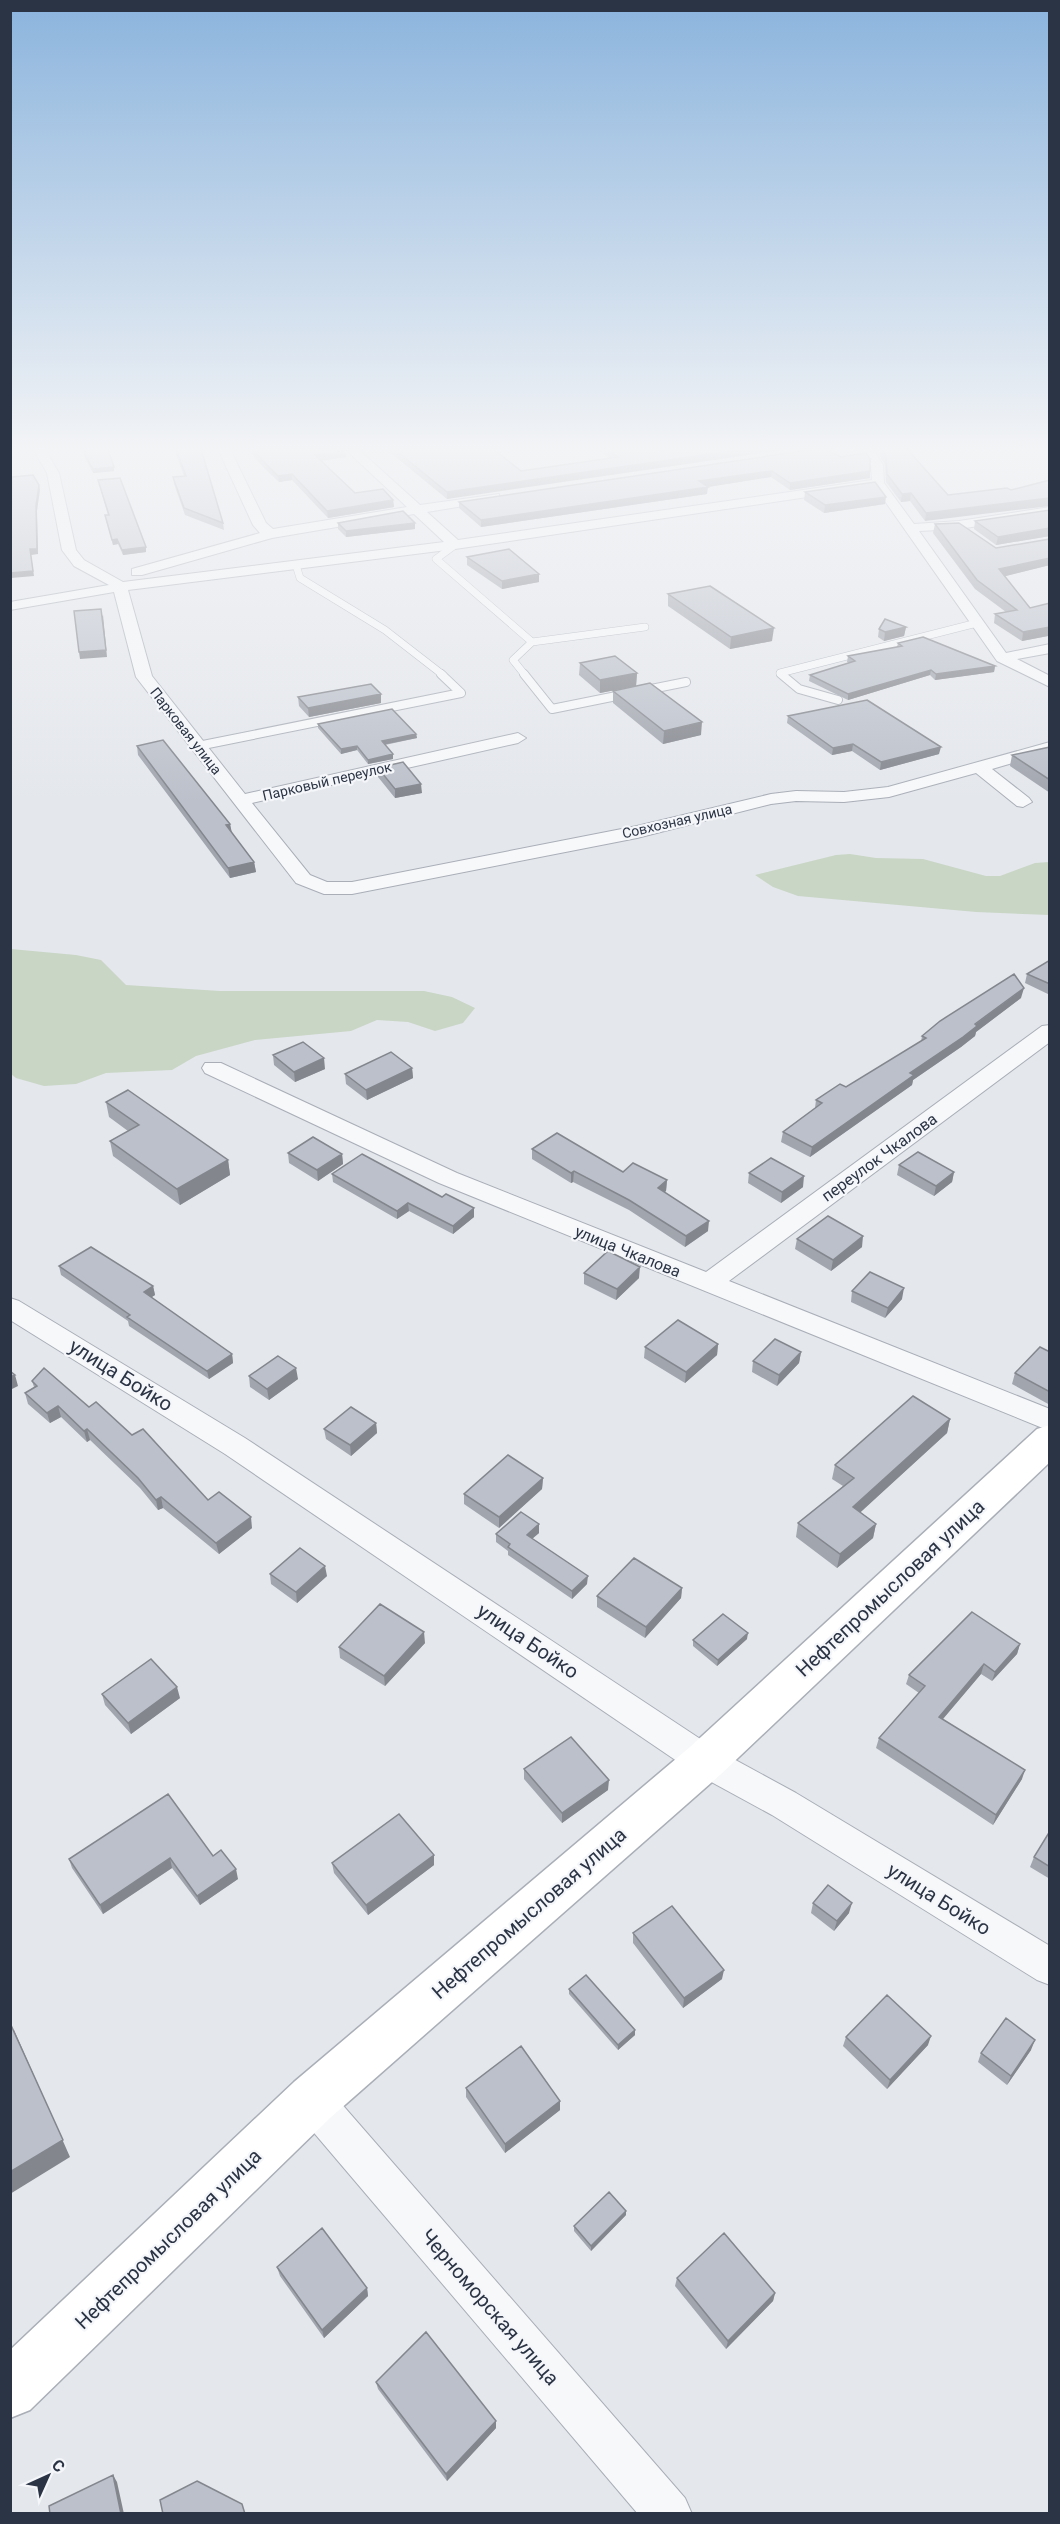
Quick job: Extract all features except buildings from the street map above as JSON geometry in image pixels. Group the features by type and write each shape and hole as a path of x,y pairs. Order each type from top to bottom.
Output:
{"main road":[{"name":"Нефтепромысловая улица","path":"13,2379 312,2100 705,1761 1050,1439"}],"street":[{"path":"84,567 117,583 278,567"},
{"path":"10,606 117,583 168,567"},
{"path":"936,567 1002,658 1050,682"},
{"name":"Парковая улица","path":"117,583 144,677 303,879"},
{"path":"1002,658 1050,648"},
{"name":"Парковый переулок","path":"242,800 518,738"},
{"name":"Совхозная улица","path":"303,879 324,888 351,888 637,832 771,798 844,797 889,792 1050,747"},
{"path":"979,767 1023,802"},
{"name":"переулок Чкалова","path":"709,1283 1050,1031"},
{"name":"улица Чкалова","path":"213,1068 448,1178 1050,1421"},
{"name":"улица Бойко","path":"10,1307 235,1446 705,1761 784,1803 1050,1967"},
{"name":"Черноморская улица","path":"312,2100 669,2514"}],"lane":[{"path":"198,746 461,693 438,668 368,616 300,578 297,567"},
{"path":"445,567 532,642"},
{"path":"838,700 799,689 780,673 977,622"},
{"path":"645,627 532,642 513,660 552,709 686,682"}],"green space":[{"path":"850,854 876,858 923,859 986,876 1000,876 1035,863 1049,862 1049,915 976,912 798,896 773,887 755,875 836,855"},
{"path":"11,949 76,955 101,960 126,985 220,991 424,991 452,997 475,1008 463,1023 435,1031 408,1022 377,1020 351,1031 255,1040 196,1056 172,1070 106,1073 76,1084 44,1086 16,1078 11,1074"}]}
